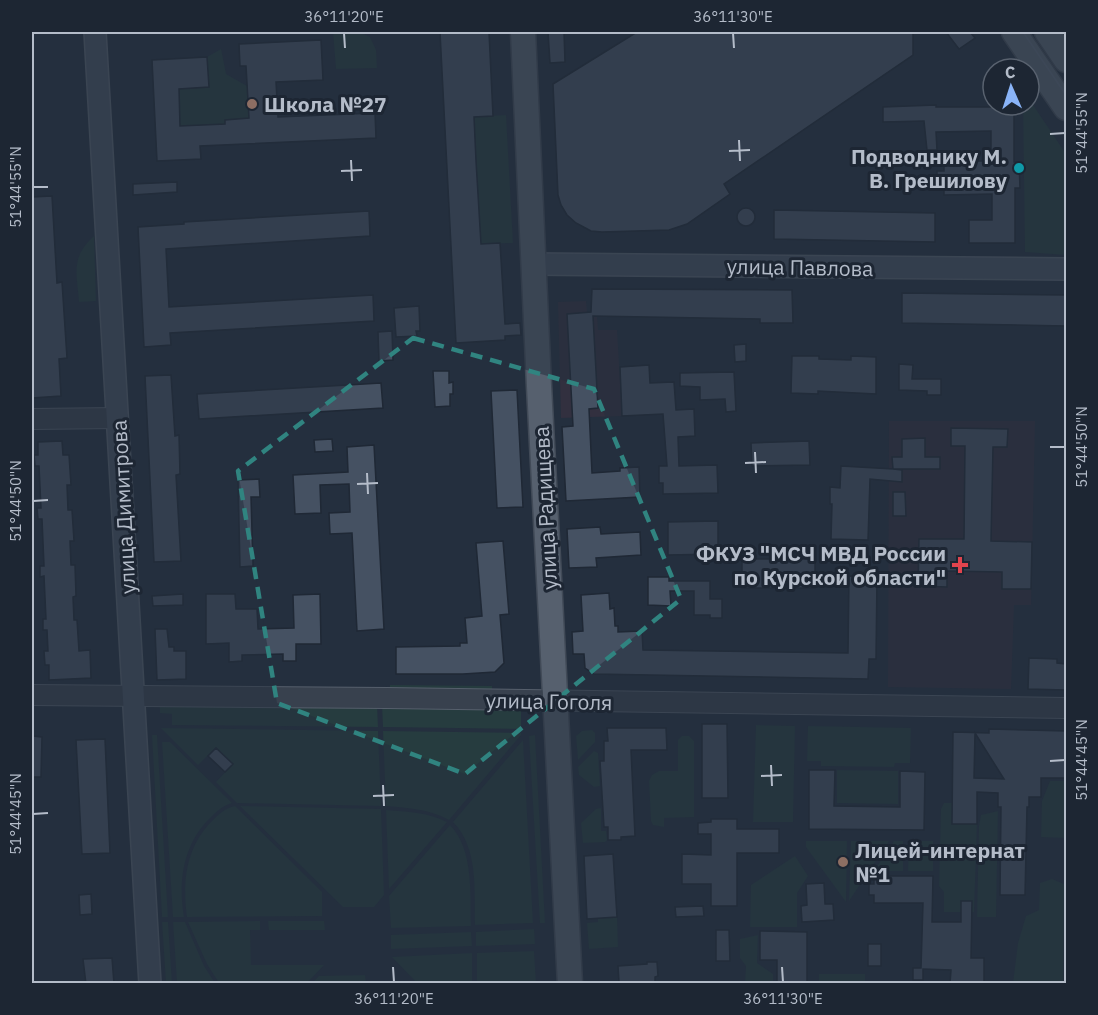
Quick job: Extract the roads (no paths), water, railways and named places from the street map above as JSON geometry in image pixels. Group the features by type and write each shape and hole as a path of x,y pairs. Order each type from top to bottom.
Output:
{"main road":[{"name":"улица Димитрова","path":"95,32 150,984"},
{"name":"улица Радищева","path":"523,32 570,984"},
{"path":"1014,32 1066,108"},
{"path":"1047,32 1066,60"},
{"name":"улица Павлова","path":"534,264 1066,269"}],"street":[{"path":"32,419 118,418"},
{"name":"улица Гоголя","path":"32,695 1066,708"}],"tram line":[{"path":"1023,32 1066,95"}],"place":[{"name":"Школа №27","path":"252,104"},
{"name":"Подводнику М. В. Грешилову","path":"1019,168"},
{"name":"ФКУЗ \"МСЧ МВД России по Курской области\"","path":"960,565"},
{"name":"Лицей-интернат №1","path":"843,862"}]}
